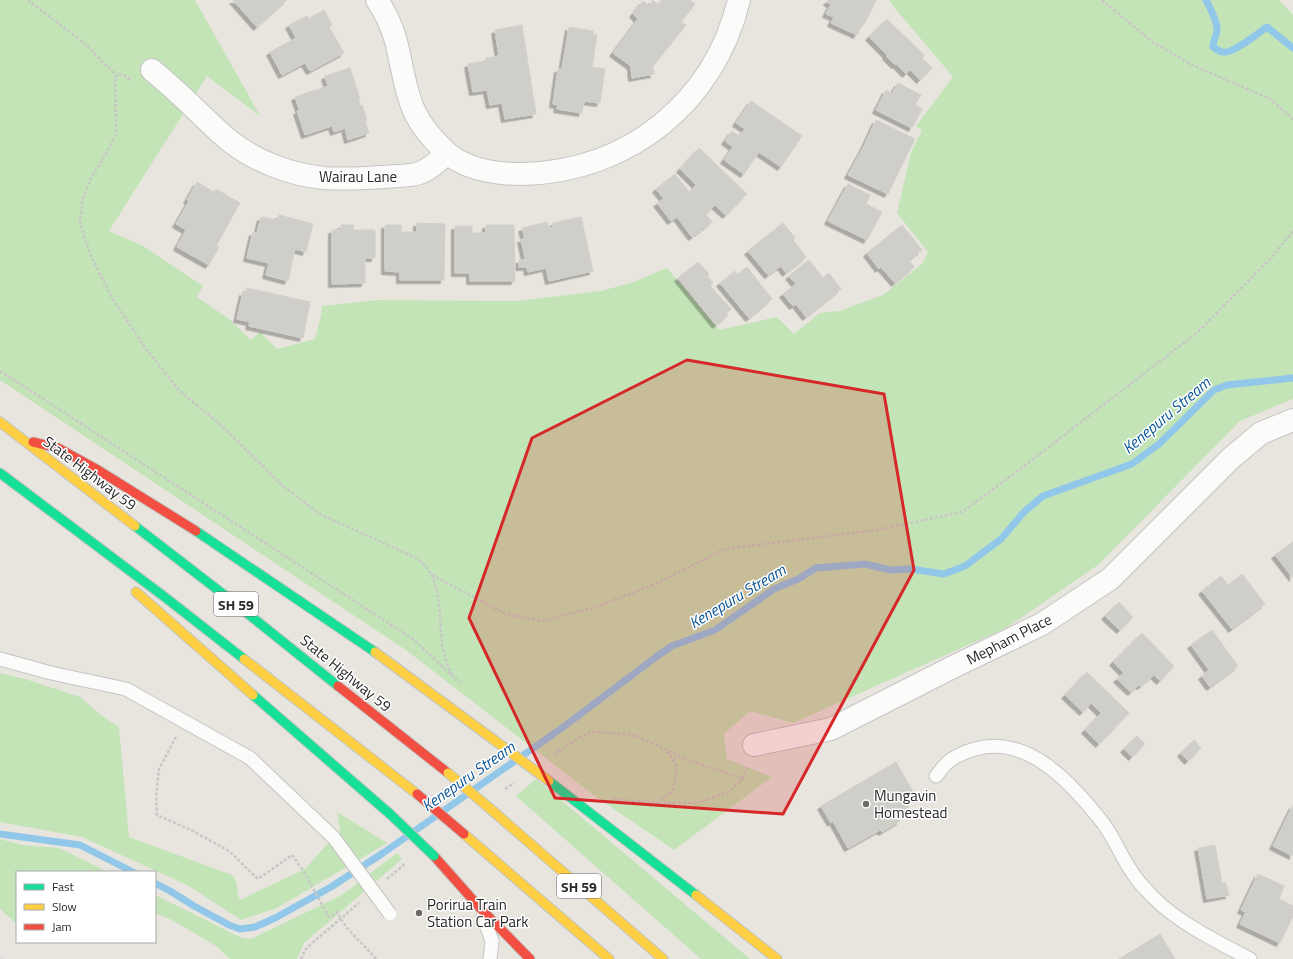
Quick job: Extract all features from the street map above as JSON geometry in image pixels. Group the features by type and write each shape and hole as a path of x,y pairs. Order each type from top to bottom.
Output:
{"main road":[{"name":"State Highway 59","path":"0,422 347,691 494,812 663,959"},
{"path":"22,439 58,448 98,470 175,517 362,644 549,781 777,959"},
{"path":"0,473 96,557"},
{"name":"SH 59","path":"0,473 166,598 417,794 609,959"},
{"path":"132,588 390,814 434,856 481,909 530,959"}],"street":[{"path":"377,0 396,39 411,104 428,132 447,153 462,162 478,169 514,174 538,174 579,167 602,159 623,150 671,118 688,101 714,63 727,39 734,21 739,0"},
{"name":"Wairau Lane","path":"152,70 195,108 215,129 233,143 258,158 283,169 309,176 325,178 417,175 447,153"},
{"name":"Mepham Place","path":"754,745 831,729 1042,624 1110,579 1230,459 1261,433 1293,420"}],"lane":[{"path":"0,659 50,673 126,689 250,758 334,838 390,914"},
{"path":"936,776 948,762 962,753 986,746 1007,748 1032,756 1054,770 1104,824 1134,876 1154,899 1179,918 1225,946 1250,959"},
{"path":"481,909 492,941 490,959"}],"path":[{"path":"28,0 84,43 117,76"},
{"path":"1102,0 1154,43 1192,65 1270,99 1293,119"},
{"path":"117,76 119,74 124,75 138,86 152,70"},
{"path":"117,76 115,77 116,134 91,178 84,198 80,223 91,256 111,296 146,349 180,390 223,427 283,486 318,513 416,558 425,564 432,575 439,601 442,645 452,676"},
{"path":"432,575 506,614 542,622 596,607 653,585 724,549 877,530 962,512 1198,332 1271,258 1293,232"},
{"path":"0,371 413,640 463,686"},
{"path":"185,721 158,769 156,798 157,815 191,830 229,851 258,879 292,855 303,870 329,917 336,912 352,934 366,946 376,959"},
{"path":"608,797 614,800 658,803 697,803 727,793 743,779 754,745"},
{"path":"658,803 672,792 676,777 676,764 666,750 685,759 743,779"}],"highlighted area":[{"path":"687,360 884,394 914,570 783,814 555,798 469,618 532,438"}],"green space":[{"path":"0,0 195,0 260,116 207,76 109,231 143,246 203,286 197,297 229,319 251,340 260,332 277,349 315,339 322,306 378,300 518,301 601,291 634,282 667,268 719,330 777,317 794,334 820,313 840,311 883,295 922,264 928,252 897,213 911,153 922,130 916,126 953,77 889,0 1279,0 1293,15 1293,399 1240,421 1098,565 1006,628 793,723 750,711 724,734 727,759 772,777 674,850 592,794 406,650 0,380"},
{"path":"0,673 25,679 80,697 102,716 119,727 129,837 232,875 237,885 240,900 305,869 340,830 337,812 387,843 277,908 241,920 189,886 82,837 0,822"},
{"path":"536,779 750,959 701,959 516,796"},
{"path":"0,839 22,845 59,848 106,871 16,871 16,923 0,909"},
{"path":"397,853 402,859 304,943 297,959 230,959 216,946 172,920 156,913 156,895 242,938 251,939 342,895"}],"building":[{"path":"233,0 287,0 257,27"},
{"path":"653,0 658,5 662,0 690,0 695,4 681,22 686,25 654,65 652,63 654,74 632,78 631,66 613,53 638,19 633,14 643,1 649,6"},
{"path":"828,0 876,0 865,23 863,22 857,35 831,23 834,17 826,14 831,4 827,2"},
{"path":"324,10 332,25 329,27 344,53 310,71 305,63 282,75 270,52 296,38 289,25 307,16 308,19"},
{"path":"887,19 924,55 922,58 932,68 920,80 910,70 906,74 896,64 895,65 869,37"},
{"path":"522,25 536,114 505,119 502,103 490,105 487,90 473,92 468,64 486,61 486,58 499,56 495,30"},
{"path":"569,27 593,31 593,34 597,35 592,67 605,69 600,103 584,101 582,113 557,109 558,105 553,104 558,69 562,69"},
{"path":"350,68 360,99 358,99 360,106 362,105 367,120 365,121 369,133 348,140 345,128 334,132 332,126 305,135 297,111 300,111 295,97 328,86 325,76"},
{"path":"898,83 921,95 915,105 922,109 912,128 876,110 886,90 892,94"},
{"path":"751,101 802,136 781,167 759,152 744,174 724,160 733,147 725,141 732,131 739,136 745,129 736,123"},
{"path":"876,120 915,139 901,167 863,148"},
{"path":"699,148 747,194 726,215 715,205 706,214 712,222 692,237 677,217 671,221 657,203 664,199 656,189 675,174 689,192 693,189 696,185 680,169"},
{"path":"863,148 901,167 888,194 848,175"},
{"path":"197,182 214,192 216,189 240,203 216,246 219,247 209,265 177,247 186,230 176,224 189,201 187,200"},
{"path":"848,184 870,195 866,204 882,212 867,240 828,221"},
{"path":"279,215 313,224 306,252 295,249 288,281 266,275 269,263 247,258 253,232 257,233 261,217 278,220"},
{"path":"581,217 593,271 549,281 546,268 528,272 521,239 525,239 522,228 547,222 549,228 554,227 553,223"},
{"path":"417,223 445,224 444,280 400,280 400,272 385,271 385,225 401,225 401,232 417,232"},
{"path":"783,223 795,238 793,240 806,257 786,273 781,266 768,275 748,251"},
{"path":"341,225 354,225 353,230 375,230 375,258 365,258 365,283 332,284 332,230 341,230"},
{"path":"486,225 514,225 515,281 470,281 470,273 455,273 455,226 472,226 472,233 486,233"},
{"path":"902,225 922,250 909,260 914,267 895,283 881,267 879,269 867,253"},
{"path":"519,260 526,260 526,267 519,267"},
{"path":"809,260 823,278 829,273 841,289 806,317 796,304 793,306 783,294 796,284 789,276"},
{"path":"698,262 709,274 707,276 713,283 710,286 731,309 726,313 728,315 716,325 678,278"},
{"path":"747,267 772,299 749,318 720,283 735,271 737,275"},
{"path":"247,288 310,302 303,338 249,326 250,322 237,319 243,292 245,293"},
{"path":"1293,542 1293,578 1275,555"},
{"path":"1242,574 1265,604 1232,629 1202,591 1221,576 1228,585"},
{"path":"1119,602 1133,617 1120,630 1105,616"},
{"path":"1212,630 1238,666 1210,687 1202,676 1209,670 1191,645"},
{"path":"1142,633 1174,666 1160,681 1154,675 1131,692 1117,679 1124,673 1113,662"},
{"path":"1087,672 1129,713 1099,744 1085,730 1101,713 1091,703 1083,712 1065,695"},
{"path":"1137,736 1145,744 1132,757 1124,749"},
{"path":"1194,740 1201,748 1188,761 1181,753"},
{"name":"Mungavin Homestead","path":"896,762 916,797 906,802 909,807 896,814 900,821 882,832 880,830 848,848 833,821 831,823 821,806"},
{"path":"1293,805 1293,856 1273,846"},
{"path":"1215,845 1222,883 1226,883 1229,895 1207,899 1198,848"},
{"path":"1258,874 1284,886 1279,899 1293,906 1293,916 1280,943 1240,924 1246,912 1241,910"},
{"path":"1160,934 1175,959 1119,959"}],"waterway":[{"name":"Kenepuru Stream","path":"1206,0 1217,27 1213,47 1219,51 1226,52 1232,50 1245,43 1267,27 1293,48"},
{"name":"Kenepuru Stream","path":"156,884 229,925 240,929 255,927 275,918 331,887 383,853 562,728 660,654 672,646 715,630 774,589 798,579 816,568 865,564 890,570 910,569 944,574 965,566 1001,539 1024,512 1043,496 1132,464 1159,444 1214,390 1227,385 1293,378"},
{"name":"Kenepuru Stream","path":"0,834 80,845 131,871"}],"traffic: fast":[{"path":"0,473 166,598 244,659"},
{"path":"135,526 338,686"},
{"path":"196,531 375,652"},
{"path":"253,695 390,814"},
{"path":"549,781 696,895"},
{"path":"390,814 434,856"}],"traffic: slow":[{"path":"0,422 135,526"},
{"path":"136,592 253,695"},
{"path":"375,652 490,737"},
{"path":"244,659 417,794"},
{"path":"490,737 549,781"},
{"path":"448,773 494,812"},
{"path":"494,812 663,959"},
{"path":"464,834 609,959"},
{"path":"696,895 777,959"}],"traffic: jam":[{"path":"33,442 58,448 98,470 196,531"},
{"path":"338,686 448,773"},
{"path":"417,794 464,834"},
{"path":"434,856 481,909 530,959"}],"place":[{"name":"Mungavin Homestead","path":"866,804"},
{"name":"Porirua Train Station Car Park","path":"419,913"}]}
